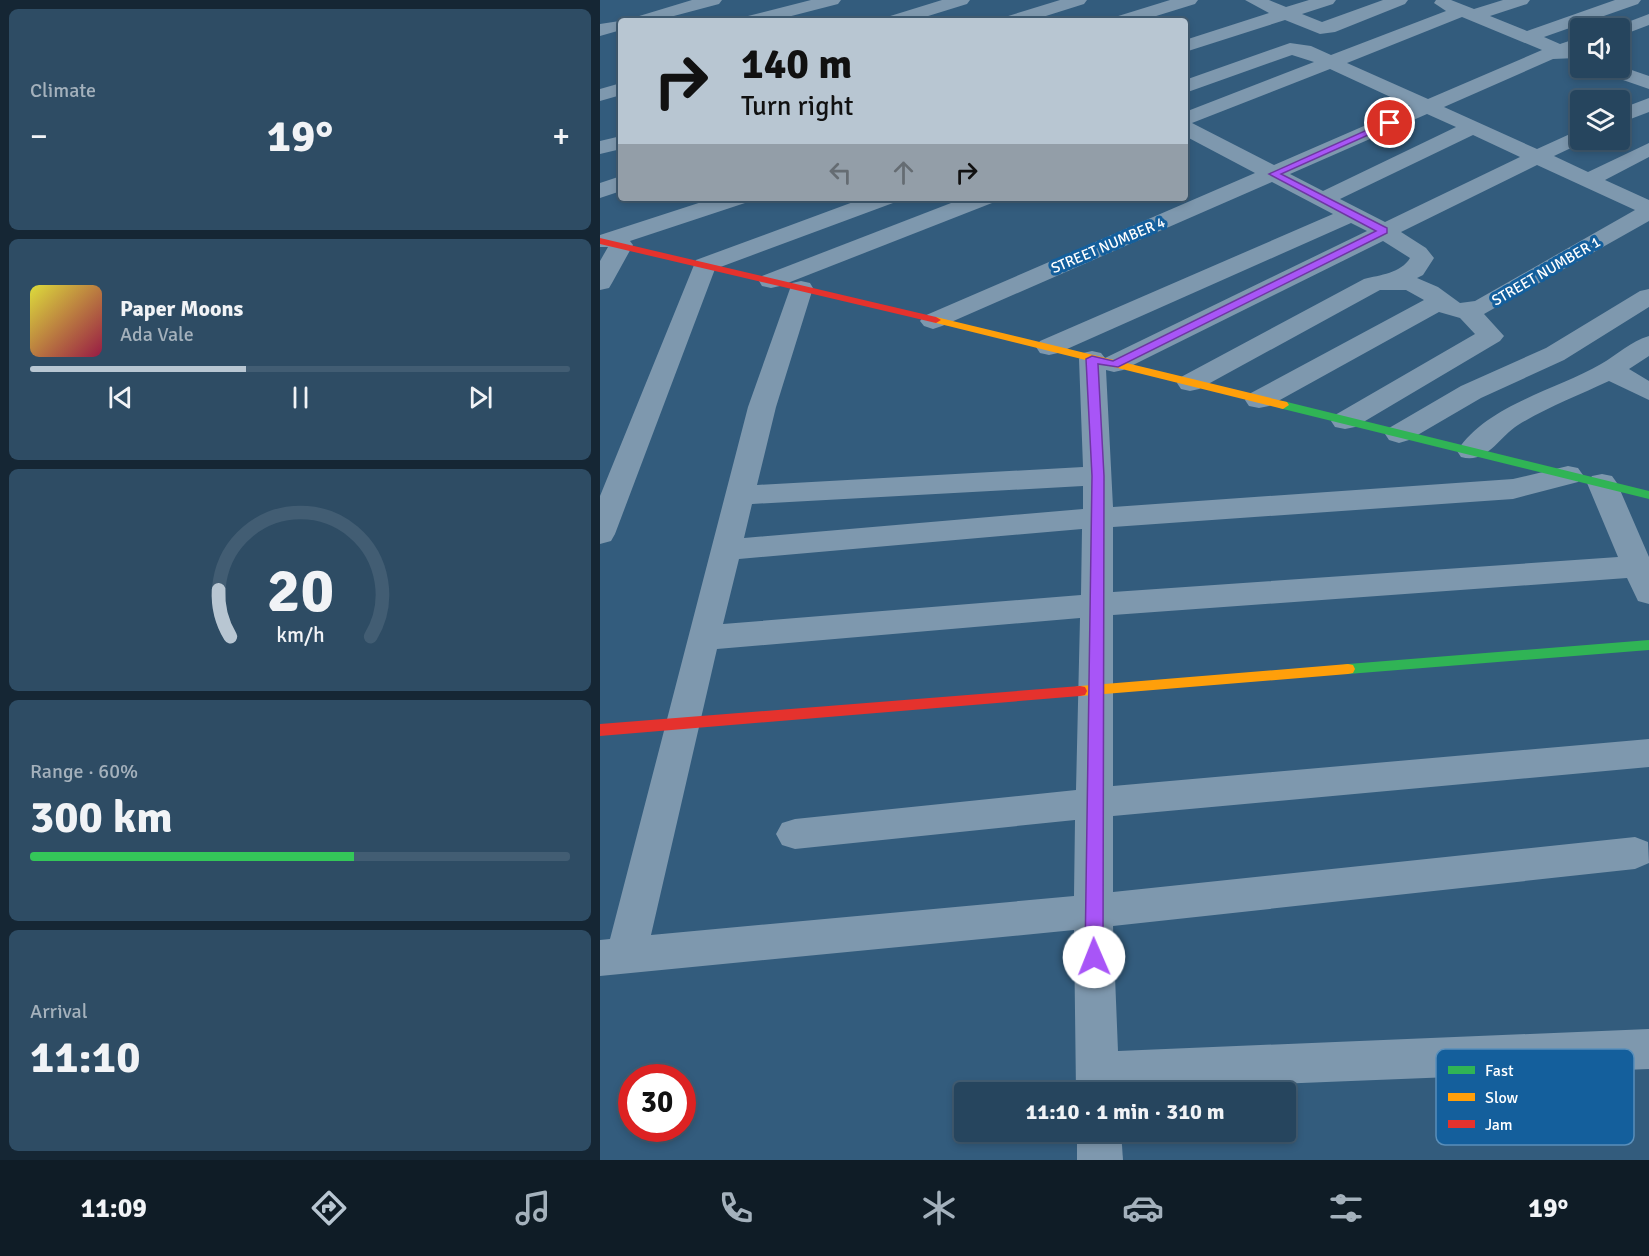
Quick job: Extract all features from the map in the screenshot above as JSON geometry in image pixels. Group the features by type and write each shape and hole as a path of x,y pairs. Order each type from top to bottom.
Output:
{"street":[{"path":"646,18 713,0"},
{"path":"757,18 786,5 832,0"},
{"path":"903,18 961,0"},
{"path":"1008,0 1037,18 1078,0"},
{"path":"1131,18 1189,0"},
{"path":"1254,0 1284,12 1314,28 1326,28 1400,0"},
{"path":"1188,45 1284,12 1327,0"},
{"path":"1437,0 1570,54"},
{"path":"1188,118 1468,13 1521,0"},
{"path":"1527,37 1632,0"},
{"path":"680,9 694,18"},
{"path":"1630,26 1649,19"},
{"path":"600,30 618,25"},
{"path":"1272,35 1430,106 1649,210"},
{"name":"STREET NUMBER 4","path":"933,321 1570,46"},
{"path":"1188,86 1290,49 1304,50"},
{"path":"1630,67 1649,63"},
{"path":"1630,76 1649,83"},
{"path":"600,95 618,90"},
{"path":"1630,113 1649,104"},
{"path":"1323,199 1474,127"},
{"path":"1188,130 1384,231 1422,258 1414,270 1390,281 1372,284 1190,383"},
{"path":"1103,362 1384,231 1570,140"},
{"path":"600,148 618,143"},
{"path":"1588,180 1649,149"},
{"path":"600,191 618,184"},
{"path":"609,242 728,201"},
{"path":"600,534 705,265 877,201"},
{"path":"786,285 977,201"},
{"name":"STREET NUMBER 1","path":"1390,281 1421,288 1439,302 1456,310 1468,312 1484,306 1649,210"},
{"path":"1049,347 1352,214"},
{"path":"609,242 1049,347 1649,495"},
{"path":"600,283 609,242"},
{"path":"786,285 762,407 682,726 613,956 1093,910 1635,853"},
{"path":"1399,434 1471,392 1520,372 1555,354 1649,296"},
{"path":"1259,400 1439,302"},
{"path":"1345,421 1491,336 1468,312"},
{"path":"1471,451 1507,420 1610,370 1649,344"},
{"path":"1103,362 1097,518 1093,910 1098,1082 1436,1062"},
{"path":"1610,370 1649,392"},
{"path":"726,550 1097,518 1513,489 1568,475"},
{"path":"740,495 1098,476"},
{"path":"703,638 1096,605 1643,580 1602,483"},
{"path":"600,730 682,726 1649,645"},
{"path":"795,834 1094,803 1649,753"},
{"path":"1634,1050 1649,1049"},
{"path":"1099,1142 1100,1160"}],"traffic: fast":[{"path":"1283,405 1649,495"},
{"path":"1348,669 1649,645"}],"traffic: slow":[{"path":"936,320 1283,405"},
{"path":"1080,691 1348,669"}],"traffic: jam":[{"path":"600,241 936,320"},
{"path":"600,730 1080,691"}],"route":[{"path":"1094,957 1098,476 1092,359 1114,364 1384,231 1274,174 1390,123"}]}
